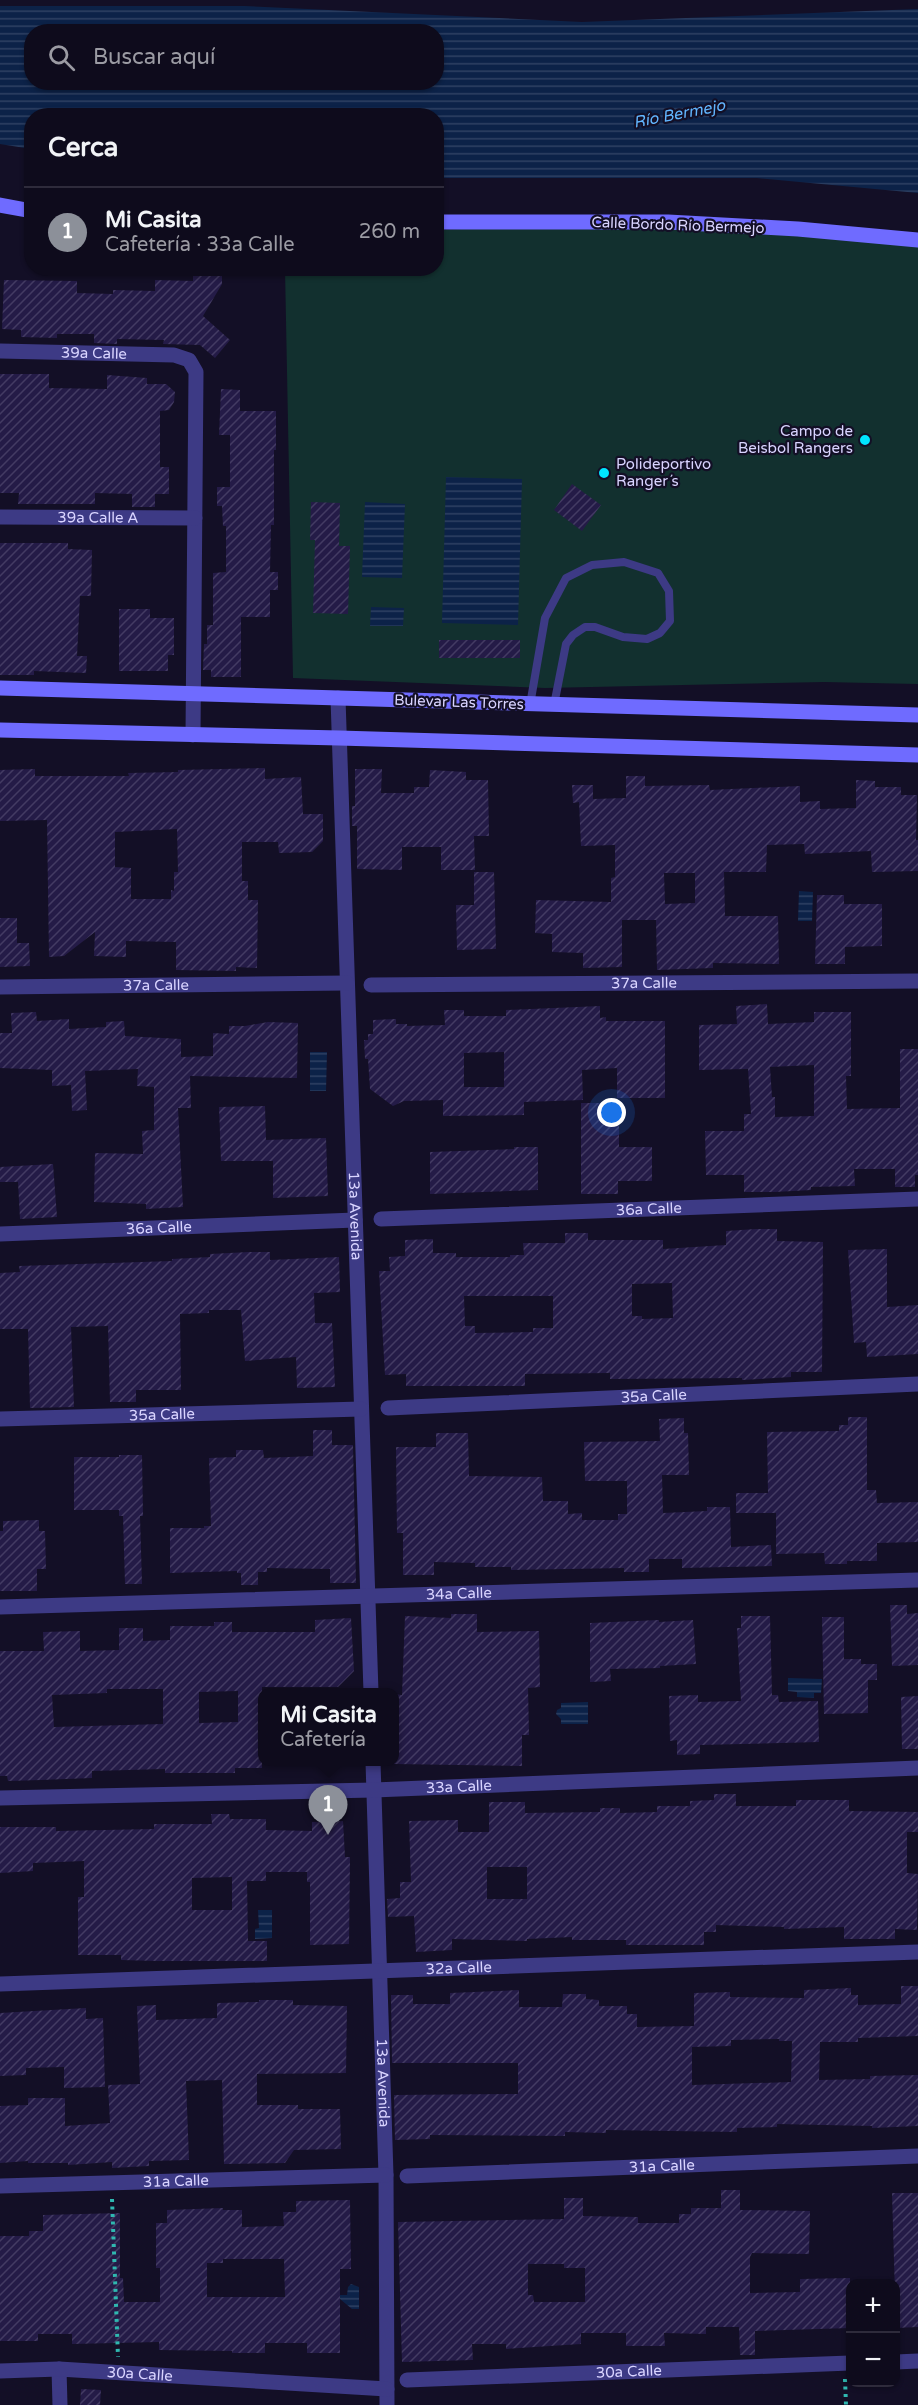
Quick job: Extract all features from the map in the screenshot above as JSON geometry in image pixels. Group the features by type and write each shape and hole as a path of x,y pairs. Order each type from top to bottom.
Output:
{"street":[{"path":"0,205 24,210"},
{"name":"Calle Bordo Río Bermejo","path":"444,222 668,222 798,229 918,240"},
{"name":"39a Calle","path":"0,351 174,355 189,360 196,372 195,518"},
{"name":"39a Calle A","path":"0,518 195,518"},
{"path":"193,735 195,518"},
{"name":"Bulevar Las Torres","path":"0,688 918,715"},
{"name":"13a Avenida","path":"338,698 370,1688"},
{"path":"0,730 918,755"},
{"name":"37a Calle","path":"371,985 918,981"},
{"name":"37a Calle","path":"0,987 347,983"},
{"name":"36a Calle","path":"381,1219 918,1199"},
{"name":"36a Calle","path":"0,1234 355,1220"},
{"name":"35a Calle","path":"388,1408 918,1384"},
{"name":"35a Calle","path":"0,1419 361,1409"},
{"name":"34a Calle","path":"0,1607 918,1580"},
{"name":"13a Avenida","path":"373,1766 386,2175 387,2405"},
{"name":"33a Calle","path":"0,1798 374,1790 918,1768"},
{"name":"32a Calle","path":"0,1984 918,1952"},
{"name":"31a Calle","path":"407,2176 918,2156"},
{"name":"31a Calle","path":"0,2186 386,2175"},
{"path":"900,2362 918,2361"},
{"name":"30a Calle","path":"407,2380 846,2363"},
{"path":"59,2369 60,2405"},
{"name":"30a Calle","path":"0,2371 59,2369 387,2389"}],"lane":[{"path":"530,705 545,618 566,578 592,565 624,562 658,573 669,591 670,621 660,633 647,639 622,637 595,627 585,627 573,635 566,644 554,705"}],"path":[{"path":"112,2183 118,2372"},
{"path":"846,2387 846,2405"}],"green space":[{"name":"Polideportivo Ranger´s","path":"533,226 732,227 918,246 918,684 824,682 545,688 293,678 285,276 444,276 444,230"}],"water":[{"name":"Río Bermejo","path":"0,6 244,6 582,22 918,9 918,193 757,178 444,178 444,108 24,108 24,148 0,144"},
{"path":"446,477 522,479 518,625 442,623"},
{"path":"365,502 405,504 402,578 362,577"},
{"path":"371,607 404,608 403,626 370,626"},
{"path":"799,891 813,892 812,921 798,921"},
{"path":"310,1052 327,1052 326,1091 310,1091"},
{"path":"788,1678 822,1679 821,1693 814,1693 814,1698 797,1697 797,1692 788,1691"},
{"path":"588,1702 588,1724 561,1724 561,1719 556,1714 561,1708 561,1703"},
{"path":"258,1910 272,1910 272,1938 255,1939 255,1929 259,1928"},
{"path":"351,2284 359,2287 359,2309 352,2309 340,2299 339,2295 347,2295"}],"building":[{"path":"193,276 222,276 222,284 203,316 230,340 215,358 200,345 163,344 164,340 117,339 117,344 94,343 94,334 57,334 57,338 21,337 21,330 2,329 4,280 77,281 77,293 113,294 113,290 155,291 155,280 193,281"},
{"path":"0,374 49,374 49,388 107,389 107,375 147,378 147,384 166,384 175,392 174,402 169,410 160,411 160,467 169,467 169,494 155,494 155,507 132,507 132,494 95,493 95,504 18,504 19,493 0,493"},
{"path":"221,389 240,390 240,411 276,411 274,525 271,525 270,572 278,572 278,590 270,590 270,617 241,617 241,677 211,677 211,670 203,670 207,625 213,625 213,573 226,572 226,526 223,526 222,506 217,506 217,487 230,487 230,435 219,435"},
{"path":"572,484 601,505 582,531 554,510"},
{"path":"311,502 340,503 339,546 350,546 348,614 313,613 315,540 310,540"},
{"path":"0,543 68,543 68,549 92,550 91,596 80,596 77,656 87,656 86,673 34,671 34,675 0,675"},
{"path":"119,609 150,609 150,618 174,618 174,655 168,655 168,671 119,671"},
{"path":"439,640 520,640 520,658 439,658"},
{"path":"265,768 265,779 301,777 303,814 323,814 323,841 312,852 279,853 278,842 242,842 242,881 248,881 248,900 258,900 257,968 236,967 236,971 176,970 176,942 126,941 126,957 94,956 95,932 64,956 49,957 47,820 0,821 0,770 35,769 35,776 129,776 128,773 178,772 178,770","holes":["177,829 178,872 174,872 174,891 171,890 171,899 131,899 131,868 115,867 115,832"]},
{"path":"355,769 382,769 381,793 414,793 414,787 429,787 430,770 466,772 466,780 488,780 489,836 474,836 475,870 441,870 441,847 402,847 402,870 357,869 357,826 352,826 352,806 355,806"},
{"path":"626,776 645,776 645,786 709,785 710,790 800,786 800,802 820,801 820,809 856,808 856,780 875,781 875,787 901,787 901,795 917,795 918,871 872,872 871,851 805,854 804,844 767,845 766,872 724,872 725,916 778,916 779,964 713,963 713,968 657,970 656,920 622,920 622,967 583,968 583,953 552,952 552,934 535,933 536,900 611,902 611,878 615,877 615,845 581,846 579,802 573,803 572,785 593,785 593,799 626,798","holes":["664,873 695,873 695,903 665,904"]},
{"path":"474,872 494,872 496,949 457,950 456,905 474,905"},
{"path":"817,895 844,895 844,904 882,904 882,946 845,947 845,964 815,964"},
{"path":"0,918 17,918 17,943 29,943 30,966 0,967"},
{"path":"767,1004 768,1024 814,1022 814,1012 851,1012 851,1076 846,1076 847,1109 900,1108 900,1049 918,1049 918,1175 915,1175 915,1187 895,1187 895,1169 854,1169 855,1186 811,1187 811,1190 775,1192 744,1192 744,1175 706,1175 705,1131 744,1131 744,1114 751,1114 748,1069 699,1070 699,1025 737,1024 736,1006","holes":["814,1065 814,1116 775,1117 775,1097 772,1097 770,1067"]},
{"path":"600,1006 600,1018 606,1017 606,1021 665,1021 665,1098 617,1098 617,1068 582,1070 583,1100 524,1102 524,1115 443,1116 443,1100 404,1101 393,1106 370,1089 364,1040 368,1040 368,1034 373,1034 373,1020 396,1019 396,1024 407,1024 407,1026 445,1025 444,1010 464,1010 464,1016 506,1016 506,1010","holes":["504,1052 504,1087 464,1087 464,1053"]},
{"path":"36,1012 37,1021 69,1019 69,1029 106,1027 106,1022 124,1021 125,1036 181,1039 181,1057 213,1056 213,1033 229,1034 229,1026 268,1022 298,1023 297,1078 190,1076 191,1108 178,1108 183,1207 146,1209 146,1204 94,1202 95,1153 143,1154 142,1131 154,1130 154,1087 137,1086 138,1069 85,1071 87,1110 72,1111 71,1085 52,1086 52,1070 0,1068 0,1033 12,1033 11,1013"},
{"path":"581,1103 619,1103 619,1147 652,1147 652,1181 618,1181 618,1194 581,1194"},
{"path":"265,1106 266,1140 326,1138 328,1196 273,1198 273,1161 221,1161 219,1107"},
{"path":"514,1147 538,1147 538,1190 430,1194 430,1152 514,1149"},
{"path":"53,1164 57,1217 20,1219 18,1182 0,1182 0,1167"},
{"path":"777,1229 777,1241 823,1242 822,1372 791,1372 791,1377 742,1380 742,1378 610,1379 610,1373 525,1374 525,1386 406,1386 406,1374 385,1375 379,1271 390,1271 389,1257 405,1256 405,1240 433,1239 433,1253 456,1253 456,1257 510,1257 510,1255 524,1255 523,1243 565,1243 565,1233 588,1233 588,1240 663,1240 663,1249 726,1245 726,1231","holes":["672,1283 673,1318 642,1319 642,1316 632,1316 632,1284","464,1296 553,1296 553,1328 533,1328 533,1332 475,1333 475,1326 465,1326"]},
{"path":"887,1249 887,1307 918,1305 918,1354 867,1357 866,1342 854,1343 848,1250"},
{"path":"270,1252 270,1260 339,1257 340,1292 314,1293 315,1323 332,1323 335,1387 297,1388 296,1357 245,1361 241,1310 209,1310 209,1313 180,1314 181,1390 136,1390 136,1402 110,1402 108,1326 71,1327 74,1407 30,1408 28,1329 0,1329 0,1273 20,1272 19,1266 172,1261 172,1259 210,1257 210,1254"},
{"path":"848,1417 867,1417 867,1490 876,1490 877,1503 918,1502 918,1542 877,1543 877,1561 847,1561 847,1564 825,1564 824,1553 776,1554 776,1513 736,1513 736,1493 768,1493 767,1432 839,1431 839,1425 848,1425"},
{"path":"684,1418 684,1433 688,1433 689,1475 662,1475 663,1513 707,1511 707,1507 730,1507 731,1547 771,1545 772,1566 682,1568 682,1559 649,1559 649,1572 624,1572 624,1568 511,1570 511,1567 475,1567 475,1563 434,1562 434,1575 403,1575 403,1533 397,1533 396,1447 436,1447 436,1433 468,1433 469,1476 542,1477 543,1501 568,1501 568,1514 582,1513 582,1520 618,1520 618,1514 627,1514 627,1481 585,1481 584,1442 660,1441 659,1419"},
{"path":"313,1430 332,1430 332,1445 353,1445 356,1583 330,1583 330,1569 267,1568 267,1572 258,1572 258,1585 241,1585 241,1573 237,1571 170,1573 170,1528 211,1526 209,1458 236,1457 236,1450 263,1450 264,1458 313,1456"},
{"path":"119,1455 142,1455 143,1516 140,1516 142,1584 125,1584 123,1516 119,1516 119,1510 74,1510 74,1457 119,1457"},
{"path":"39,1520 39,1531 45,1531 46,1569 37,1569 37,1591 0,1591 0,1531 3,1531 3,1521"},
{"path":"890,1605 907,1605 907,1614 918,1613 918,1665 892,1666"},
{"path":"451,1614 477,1614 477,1632 539,1631 540,1687 528,1688 529,1735 522,1735 522,1766 399,1764 399,1695 402,1695 405,1616 451,1618"},
{"path":"741,1616 770,1616 772,1695 778,1695 779,1702 818,1701 819,1742 700,1745 700,1754 677,1755 677,1740 670,1741 669,1696 698,1695 698,1702 741,1701 737,1628 741,1628"},
{"path":"822,1617 844,1617 844,1659 861,1659 861,1664 877,1664 877,1680 868,1680 868,1713 824,1714"},
{"path":"351,1618 354,1671 338,1687 258,1688 258,1766 262,1768 235,1768 235,1773 165,1773 165,1769 92,1771 92,1778 41,1780 8,1781 7,1776 0,1776 0,1651 44,1651 43,1632 80,1631 80,1651 119,1650 119,1628 143,1628 143,1641 170,1640 170,1626 214,1626 214,1622 232,1622 232,1632 315,1632 315,1620","holes":["107,1689 163,1689 163,1724 54,1727 52,1695 107,1693","238,1691 238,1722 199,1723 199,1692"]},
{"path":"659,1620 659,1622 693,1620 696,1664 660,1666 660,1668 610,1669 611,1681 590,1682 590,1623"},
{"path":"918,1696 918,1749 902,1749 901,1697"},
{"path":"714,1794 736,1794 736,1806 796,1806 796,1800 849,1800 849,1811 918,1812 918,1832 907,1832 907,1873 918,1874 917,1930 895,1929 895,1939 844,1939 844,1927 784,1929 784,1927 716,1925 716,1932 704,1932 704,1945 626,1945 626,1940 572,1940 572,1937 527,1939 527,1941 452,1939 452,1950 416,1952 414,1916 388,1917 387,1899 400,1898 400,1882 411,1882 409,1821 458,1820 458,1832 489,1832 489,1802 525,1802 525,1813 600,1812 600,1808 620,1808 620,1813 657,1812 657,1806 690,1806 690,1801 714,1800","holes":["487,1867 527,1867 527,1899 487,1899"]},
{"path":"211,1814 229,1814 230,1819 266,1819 266,1830 312,1831 312,1822 343,1821 345,1857 350,1857 349,1944 310,1945 310,1882 307,1882 307,1872 266,1872 266,1881 247,1881 248,1941 267,1941 267,1961 121,1960 121,1955 78,1955 78,1897 84,1897 84,1861 33,1863 33,1871 0,1873 0,1827 56,1827 56,1831 154,1829 154,1824 212,1824","holes":["232,1877 232,1910 192,1910 192,1878"]},
{"path":"901,1986 918,1986 918,2036 858,2038 858,2042 820,2042 819,2080 918,2075 918,2126 872,2128 872,2126 777,2124 777,2127 737,2128 737,2132 606,2130 606,2133 565,2132 565,2136 430,2135 430,2139 395,2140 394,2095 518,2094 518,2063 392,2063 391,1995 413,1995 413,2004 450,2004 450,1993 519,1990 519,2007 562,2007 563,1994 586,1994 586,1999 599,2000 599,2006 627,2006 627,2014 637,2014 637,2027 694,2026 694,1993 730,1992 730,1997 804,1998 804,1990 851,1988 851,1995 858,1995 858,2005 901,2004","holes":["779,2039 779,2041 792,2041 791,2082 692,2085 692,2047 731,2046 731,2040"]},
{"path":"259,2000 293,2000 293,2005 347,2006 346,2073 257,2074 257,2105 298,2105 298,2109 340,2109 341,2149 294,2150 285,2163 224,2164 222,2080 186,2081 189,2160 149,2161 149,2166 112,2168 112,2162 68,2165 68,2163 28,2163 28,2161 0,2163 0,2106 28,2105 28,2098 65,2098 65,2126 110,2123 108,2085 140,2084 137,2006 156,2005 156,2020 217,2018 217,2003 259,2002"},
{"path":"86,2008 86,2019 103,2018 105,2087 64,2088 64,2067 26,2068 26,2075 0,2076 0,2013"},
{"path":"721,2190 740,2190 740,2210 810,2211 809,2254 752,2253 750,2293 800,2292 800,2279 850,2278 846,2279 846,2328 755,2331 755,2355 740,2355 739,2327 706,2327 706,2334 664,2333 665,2346 626,2346 626,2333 581,2333 581,2344 506,2349 506,2344 472,2344 473,2360 402,2362 398,2222 564,2219 564,2198 583,2198 583,2216 638,2217 638,2223 679,2223 679,2214 691,2214 691,2208 721,2208","holes":["528,2264 564,2264 564,2268 585,2268 585,2302 534,2302 533,2295 528,2295"]},
{"path":"892,2193 918,2193 918,2327 900,2328 900,2279 895,2279"},
{"path":"350,2200 351,2269 340,2269 340,2353 307,2353 307,2343 265,2343 265,2353 159,2350 159,2342 72,2344 72,2334 38,2334 38,2341 0,2341 0,2236 29,2236 29,2231 43,2231 43,2215 120,2213 120,2278 123,2278 124,2302 160,2302 160,2268 156,2268 156,2223 167,2223 167,2210 223,2208 223,2210 242,2210 242,2227 284,2226 283,2212 296,2212 296,2201","holes":["223,2259 284,2259 285,2297 207,2297 207,2263 223,2263"]},
{"path":"81,2389 101,2390 100,2405 80,2405"}],"place":[{"name":"Campo de Beisbol Rangers","path":"865,440"},
{"name":"Polideportivo Ranger´s","path":"604,473"},
{"name":"Mi Casita","path":"328,1835"}]}
